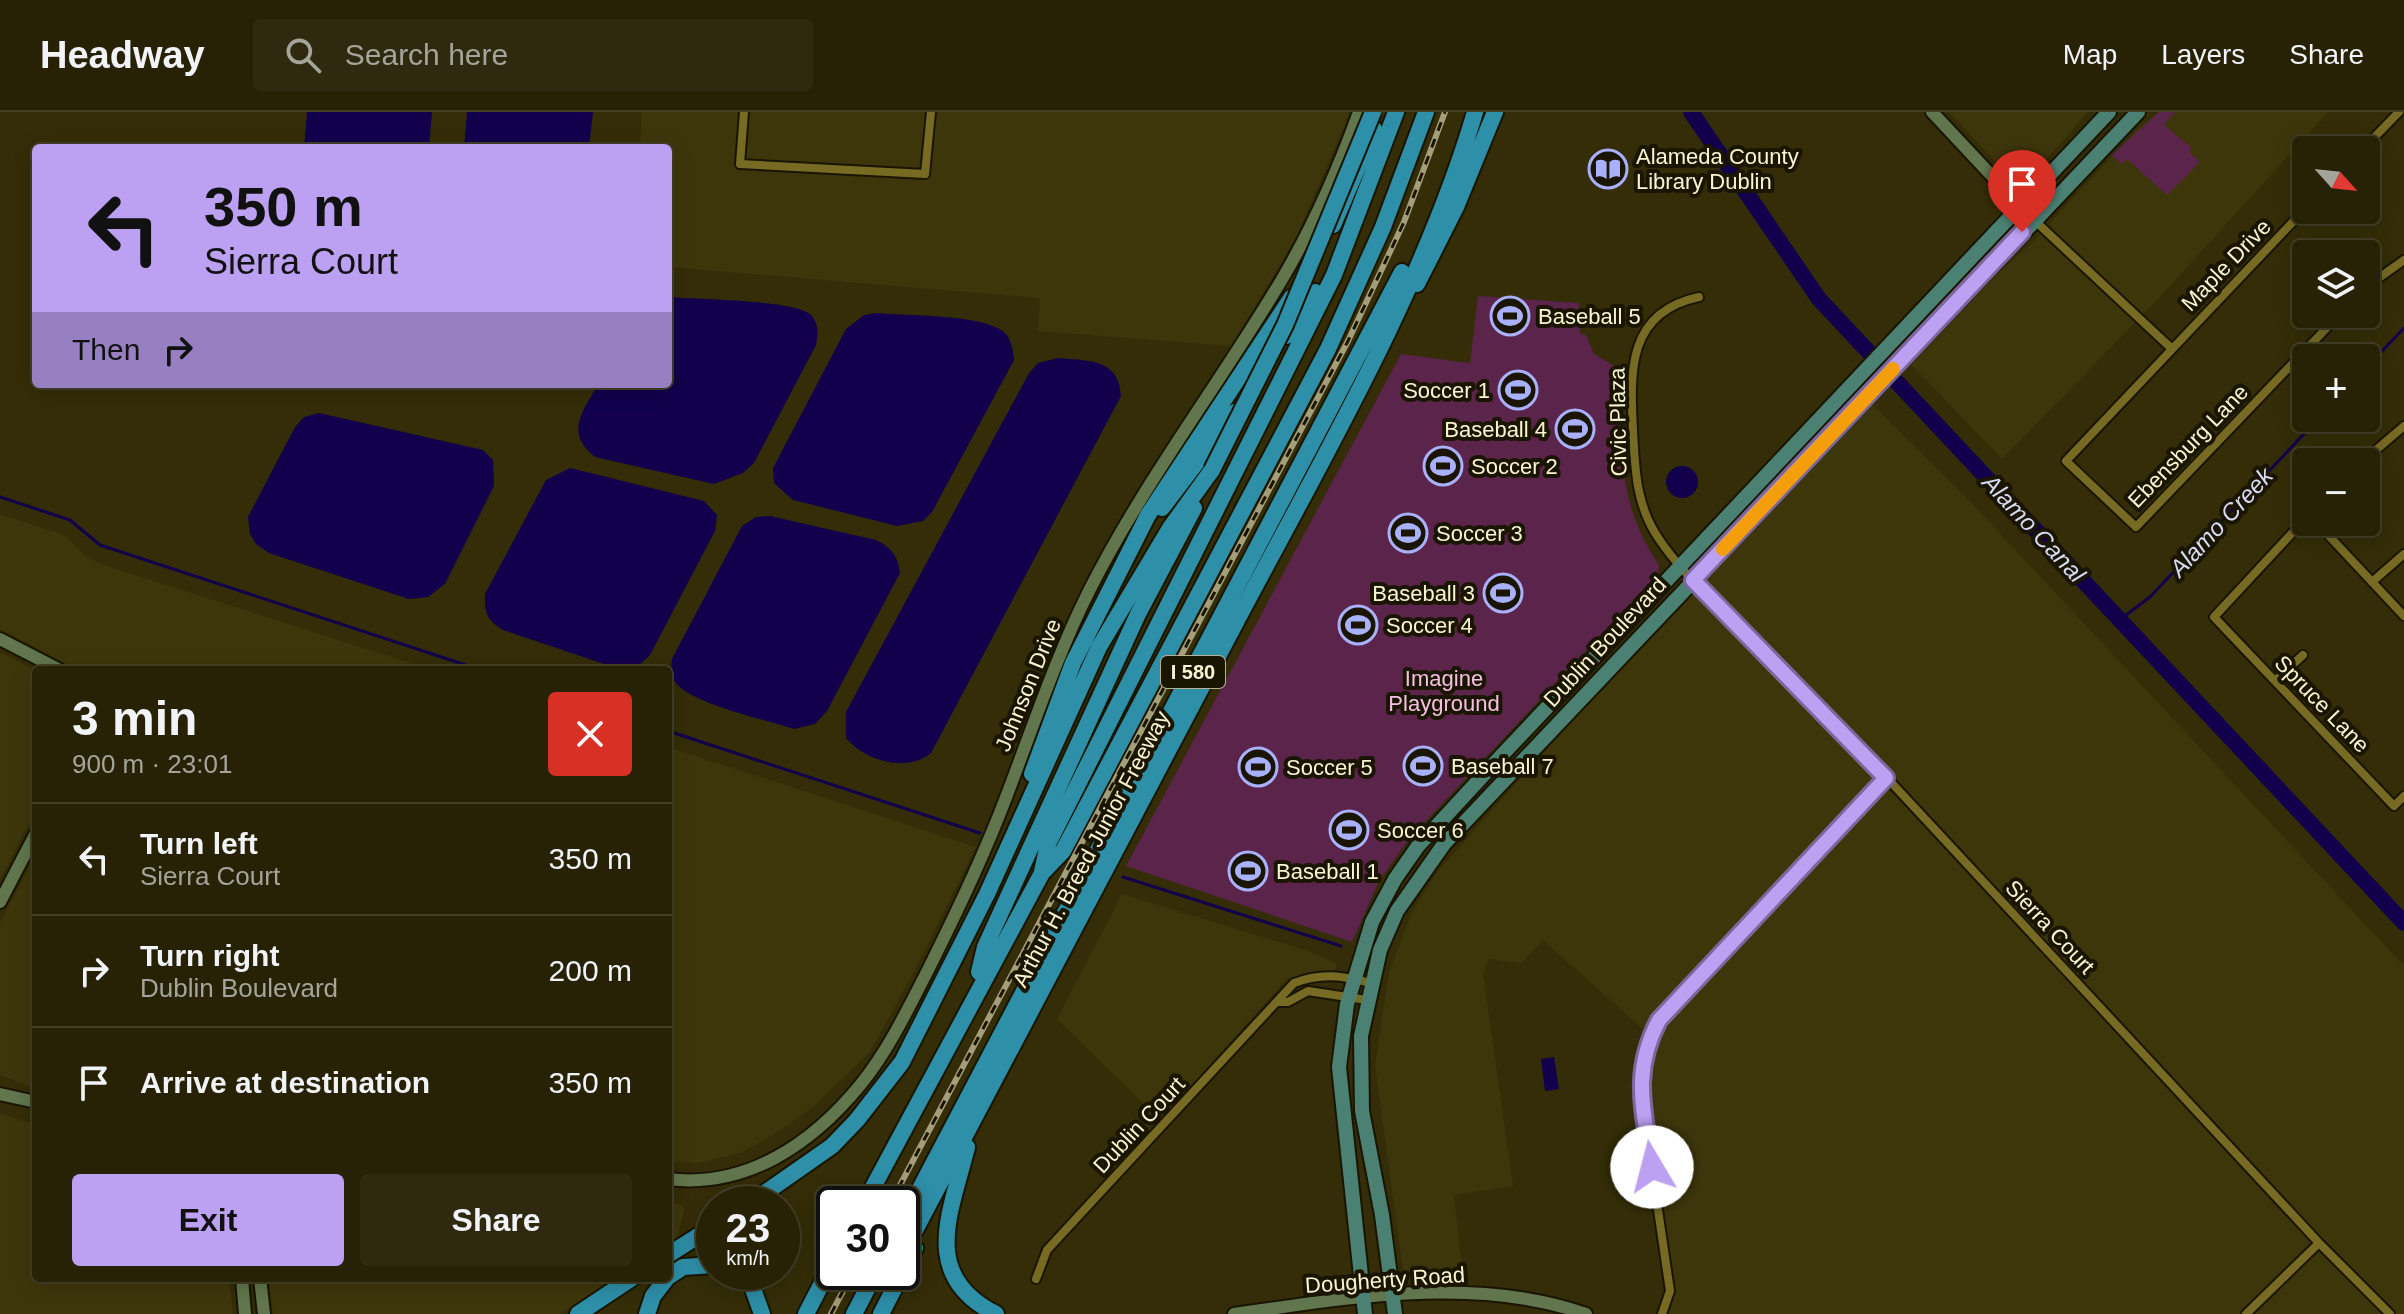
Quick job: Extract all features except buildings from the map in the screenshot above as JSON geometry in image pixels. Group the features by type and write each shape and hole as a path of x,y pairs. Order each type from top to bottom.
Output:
{"highway":[{"path":"775,1186 832,1146 882,1091 919,1032 1015,833 1099,647 1176,531 1212,470 1285,325 1373,112"},
{"path":"1015,833 1073,663 1162,491 1319,253 1355,181 1380,112"},
{"path":"1141,534 1223,429 1334,275 1396,112"},
{"name":"Arthur H. Breed Junior Freeway","path":"873,1186 973,994 1042,873 1063,851 1328,349 1383,227 1426,112"},
{"name":"I 580","path":"920,1189 1351,373 1401,274 1464,112"},
{"name":"Arthur H. Breed Junior Freeway","path":"920,1221 1393,318 1453,176 1475,112"},
{"path":"1393,318 1403,309 1443,235 1495,112"},
{"path":"1042,873 1048,844 1319,292"},
{"path":"973,994 991,933 1176,531"},
{"path":"970,1128 950,1207 944,1246 957,1278 979,1303 996,1314"},
{"path":"881,1314 930,1219 940,1183"},
{"path":"672,1252 696,1237"},
{"path":"672,1275 683,1267 696,1266"},
{"path":"578,1314 626,1282"},
{"path":"647,1314 653,1296 665,1282"},
{"path":"753,1290 762,1314"},
{"path":"806,1314 818,1290"},
{"path":"854,1314 867,1290"},
{"path":"871,1314 884,1290"}],"main road":[{"name":"Dublin Boulevard","path":"1365,1314 1339,1067 1354,979 1372,922 1395,879 1418,846 1682,567 1854,379 2109,112"},
{"name":"Dublin Boulevard","path":"1395,1314 1359,1075 1367,1000 1380,950 1397,911 1420,876 1460,827 2138,112"},
{"path":"1460,827 1458,815 1496,774 1494,765"}],"street":[{"path":"744,112 740,164 925,174 931,112"},
{"name":"Johnson Drive","path":"672,1179 722,1178 754,1169 786,1153 826,1122 880,1058 933,960 987,846 1043,694 1089,591 1146,490 1287,271 1325,195 1359,112"},
{"path":"1932,112 2033,220 2171,348"},
{"path":"2376,136 2399,112"},
{"name":"Maple Drive","path":"2171,348 2292,223"},
{"path":"2380,277 2404,260"},
{"name":"Civic Plaza","path":"1682,567 1658,539 1643,510 1636,483 1631,365 1641,338 1658,315 1672,304 1699,297"},
{"name":"Ebensburg Lane","path":"2171,348 2066,461 2136,527 2327,328"},
{"path":"2378,448 2404,426"},
{"name":"Spruce Lane","path":"2292,533 2214,617 2394,806 2404,796"},
{"path":"2329,536 2404,616"},
{"path":"2372,582 2404,554"},
{"name":"Sierra Court","path":"1682,567 1886,778 2319,1243 2390,1314"},
{"path":"0,639 52,666"},
{"path":"2275,681 2303,655"},
{"path":"1662,1314 1670,1291 1640,1088 1645,1050 1659,1020 1678,997 1886,778"},
{"path":"0,902 32,841"},
{"name":"Dublin Court","path":"1036,1279 1047,1250 1294,983 1314,975 1371,983"},
{"path":"1279,1002 1288,1002 1308,991 1367,1000"},
{"path":"0,1094 32,1101"},
{"path":"2246,1314 2319,1243"},
{"path":"242,1282 245,1314"},
{"path":"259,1282 264,1314"},
{"name":"Dougherty Road","path":"1234,1314 1363,1298 1465,1293 1529,1301 1586,1314"}],"shaded area":[{"path":"307,112 432,112 429,144 304,144"},
{"path":"467,112 593,112 589,144 464,144"},
{"path":"642,112 1350,112 1296,238 1231,346 1038,331 1040,298 672,267 672,144 640,144"},
{"path":"1949,112 2088,112 2032,176 2018,180 2009,176"},
{"path":"2159,112 2328,112 2306,136 2292,136 2292,152 2160,297 2002,459 1904,357 2030,245 2138,128"},
{"path":"672,297 786,306 814,318 817,326 816,345 754,463 743,473 714,484 595,457 580,439 578,430 582,413 596,388 672,388"},
{"path":"876,313 979,322 1004,332 1013,349 1014,360 932,512 923,521 897,526 793,500 774,483 773,468 846,329 864,315"},
{"path":"1058,358 1091,361 1108,368 1115,374 1121,396 931,753 921,759 899,763 864,753 846,738 846,712 1029,373 1038,363"},
{"path":"1863,401 1875,407 1964,495 2404,966 2404,1314 1662,1314 1670,1290 1640,1088 1651,1036 1543,940 1521,963 1489,959 1483,974 1513,1186 1454,1195 1465,1293 1403,1271 1375,1066 1389,972 1412,912 1438,871 1558,737 1632,645"},
{"path":"319,413 483,450 493,460 494,486 445,584 428,597 409,599 269,553 256,544 250,534 248,517 295,427 304,417"},
{"path":"1682,466 1693,471 1698,482 1693,493 1682,498 1671,493 1666,482 1671,471"},
{"path":"570,468 704,501 717,515 715,531 650,655 638,666 610,666 503,630 493,623 486,611 485,594 546,480"},
{"path":"0,514 64,535 86,556 101,564 420,666 70,666 0,629"},
{"path":"770,516 876,540 893,553 900,573 827,711 815,724 794,729 697,698 676,683 672,675 672,659 742,526 756,517"},
{"path":"0,652 32,669 32,819 0,879"},
{"path":"672,748 976,847 913,974 869,1053 814,1106 777,1133 740,1153 698,1163 672,1161"},
{"path":"32,862 32,1087 0,1075 0,923"},
{"path":"1122,894 1308,951 1337,964 1334,971 1288,978 1160,1120 1057,1019"},
{"path":"1554,1057 1559,1089 1545,1091 1541,1059"},
{"path":"0,1113 32,1124 32,1282 229,1282 233,1314 0,1314"},
{"path":"672,1202 683,1206 684,1211 677,1239 672,1242"},
{"path":"269,1282 609,1282 560,1314 273,1314"}],"green space":[{"path":"2159,112 2175,112 2164,125 2192,148 2189,152 2200,162 2167,195 2127,159 2122,164 2112,155"},
{"name":"Imagine Playground","path":"1478,296 1579,303 1580,334 1586,335 1594,354 1618,368 1621,446 1628,494 1645,541 1659,565 1658,574 1409,839 1379,881 1352,942 1126,866 1401,354 1470,363"}],"waterway":[{"name":"Alamo Canal","path":"1691,112 1819,299 2404,923"},
{"name":"Alamo Creek","path":"2380,353 2404,328"},
{"name":"Alamo Creek","path":"2118,621 2150,597 2306,432"},
{"path":"0,497 70,520 100,545 469,666"},
{"path":"672,732 980,833"},
{"path":"1123,877 1341,946"}],"railway":[{"path":"900,1186 1348,341 1404,222 1445,112"},
{"path":"831,1314 844,1290"}],"slow traffic":[{"path":"1723,549 1893,369"}],"place":[{"name":"Alameda County Library Dublin","path":"1608,169"},
{"name":"Baseball 5","path":"1510,316"},
{"name":"Soccer 1","path":"1518,390"},
{"name":"Baseball 4","path":"1575,429"},
{"name":"Soccer 2","path":"1443,466"},
{"name":"Soccer 3","path":"1408,533"},
{"name":"Baseball 3","path":"1503,593"},
{"name":"Soccer 4","path":"1358,625"},
{"name":"Baseball 7","path":"1423,766"},
{"name":"Soccer 5","path":"1258,767"},
{"name":"Soccer 6","path":"1349,830"},
{"name":"Baseball 1","path":"1248,871"}],"route":[{"path":"1652,1167 1640,1088 1645,1050 1659,1020 1886,778 1693,580 2022,232"}]}
